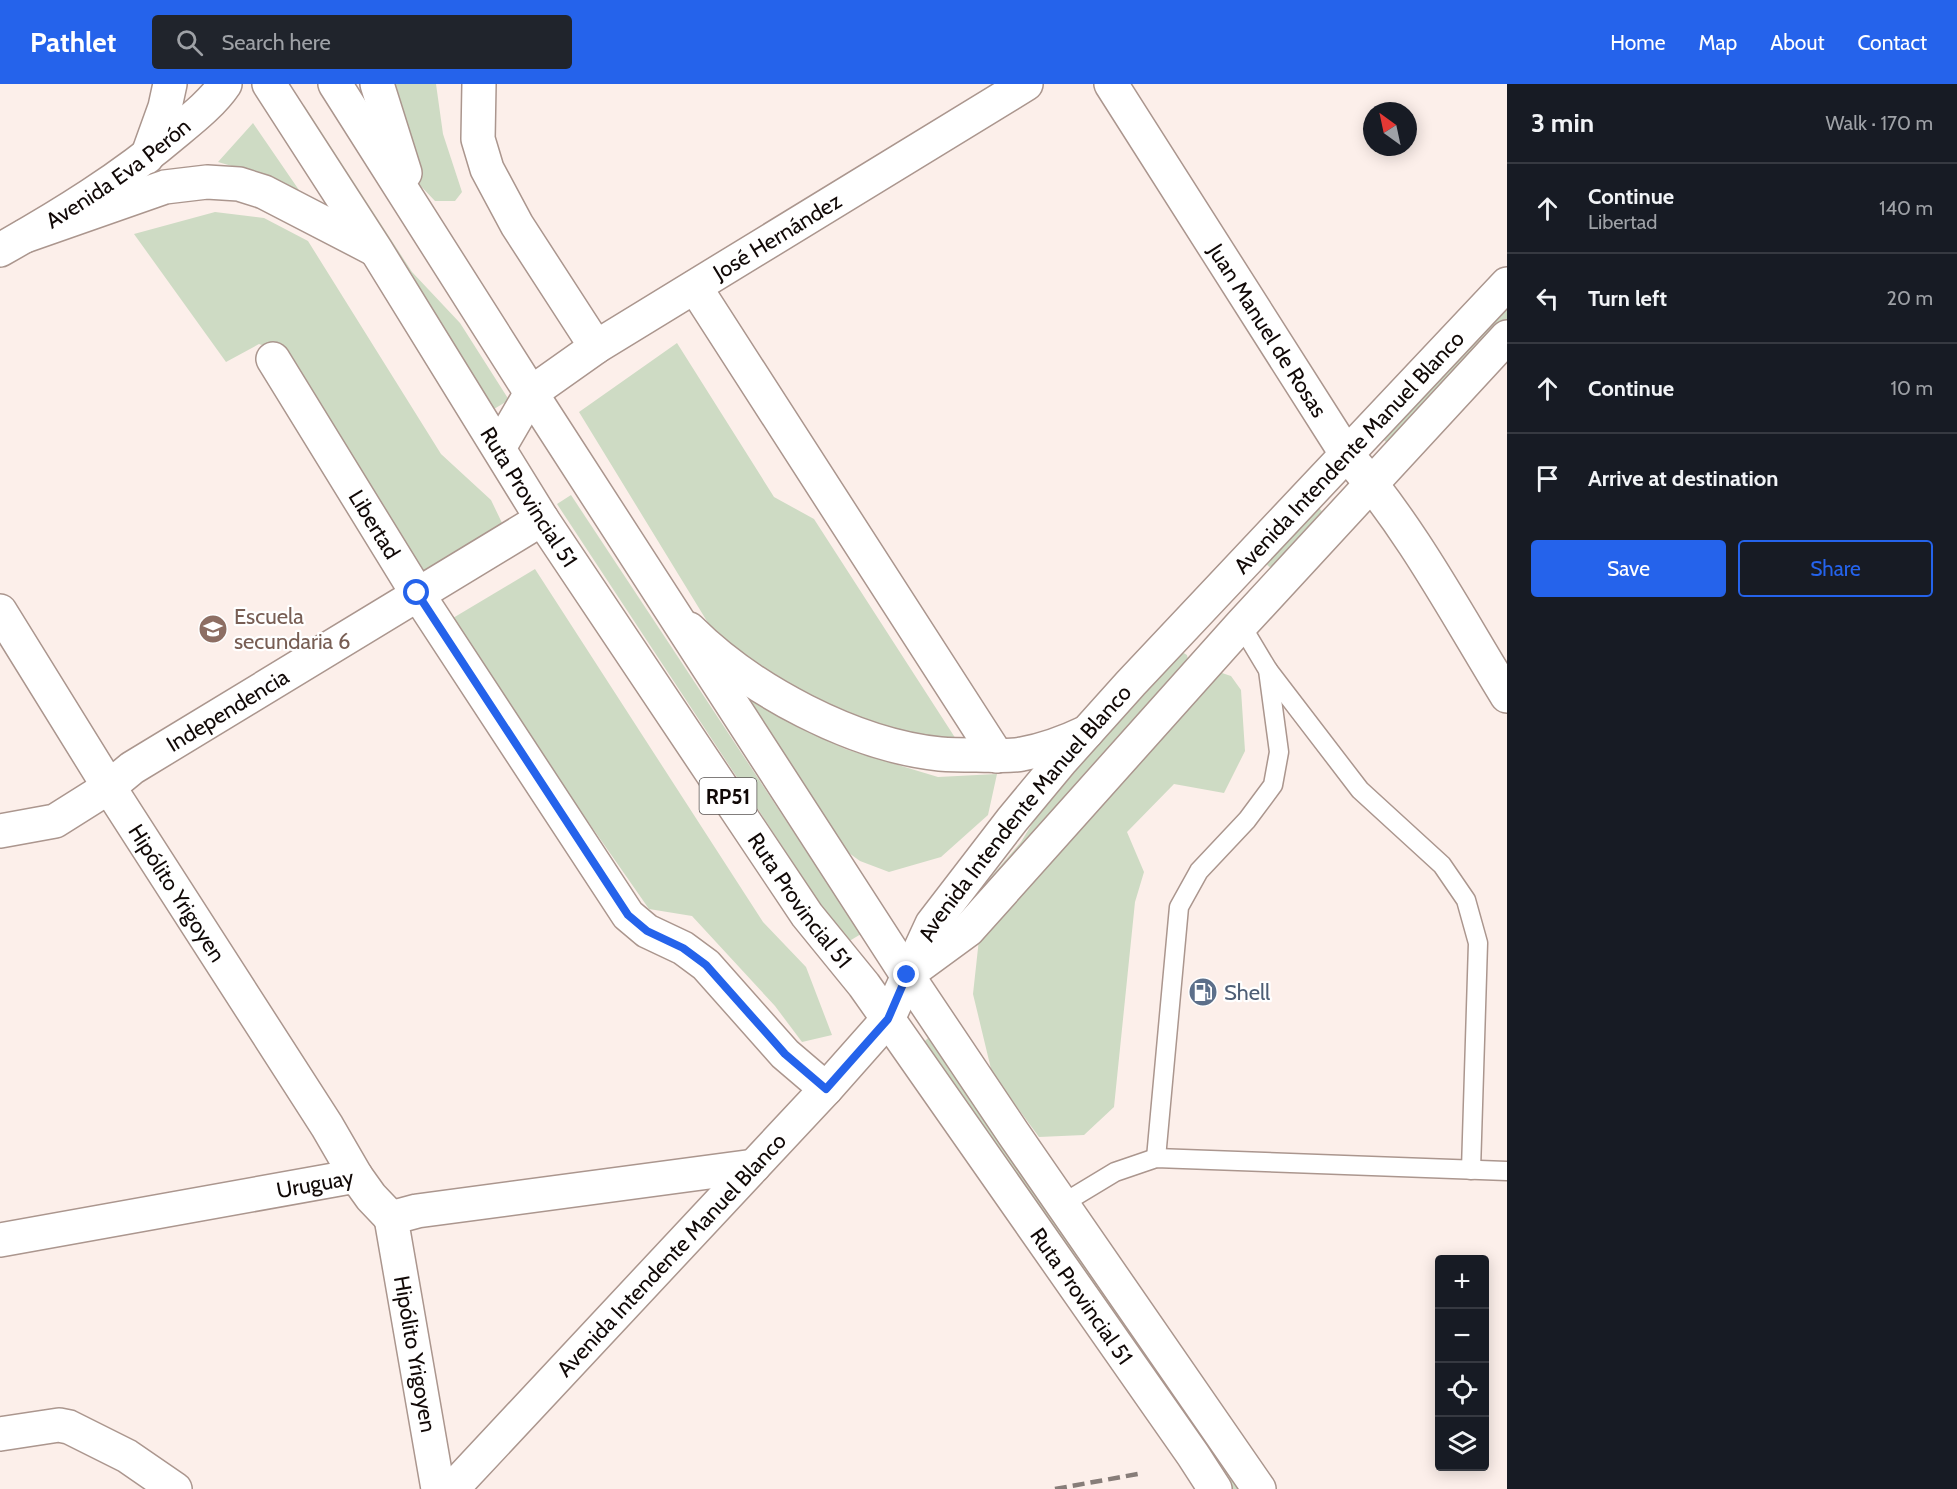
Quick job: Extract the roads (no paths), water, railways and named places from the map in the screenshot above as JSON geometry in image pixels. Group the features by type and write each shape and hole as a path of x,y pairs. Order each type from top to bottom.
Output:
{"street":[{"path":"147,157 165,107 170,84"},
{"name":"Avenida Eva Perón","path":"12,243 99,192 147,157 193,117 225,84"},
{"name":"Ruta Provincial 51","path":"269,84 376,250 542,519 807,915 864,985 1215,1489"},
{"name":"Ruta Provincial 51","path":"334,84 907,975 1258,1489"},
{"path":"377,84 418,215"},
{"path":"478,84 478,139 487,169 517,225 596,347"},
{"name":"José Hernández","path":"531,393 596,347 1026,84"},
{"name":"Juan Manuel de Rosas","path":"1111,84 1347,455 1372,483 1412,541 1507,696"},
{"path":"12,243 165,187 207,182 239,184 264,192 376,250"},
{"name":"Avenida Intendente Manuel Blanco","path":"452,1489 826,1089 888,1019 932,924 1035,791 1087,732 1507,284"},
{"path":"695,287 997,756"},
{"name":"Avenida Intendente Manuel Blanco","path":"907,975 968,930 1241,625 1507,337"},
{"name":"Libertad","path":"273,359 417,593 628,915 647,931 683,948 706,965 785,1054 826,1089"},
{"path":"499,448 531,393"},
{"name":"Independencia","path":"0,831 55,821 109,787 132,768 542,519"},
{"path":"1211,599 1241,625"},
{"name":"Hipólito Yrigoyen","path":"0,611 109,787 327,1126 356,1176"},
{"path":"675,615 707,647 741,673 795,705 847,730 896,745 939,754 1021,755 1058,746 1087,732"},
{"path":"391,1218 417,1211 754,1166"},
{"name":"Uruguay","path":"0,1239 356,1176 371,1197 391,1218"},
{"name":"Hipólito Yrigoyen","path":"391,1218 438,1489"},
{"path":"0,1434 59,1425 69,1427 127,1456 175,1489"}],"lane":[{"path":"1241,625 1268,670 1360,790 1442,865 1466,900 1478,943 1471,1170"},
{"path":"1156,1158 1179,908 1199,871 1247,820 1273,785 1279,752 1268,670"},
{"path":"1062,1204 1115,1172 1156,1158 1507,1171"}],"railway":[{"path":"1055,1489 1143,1473"}],"place":[{"name":"Escuela secundaria 6","path":"213,629"},
{"name":"Shell","path":"1203,992"}]}
